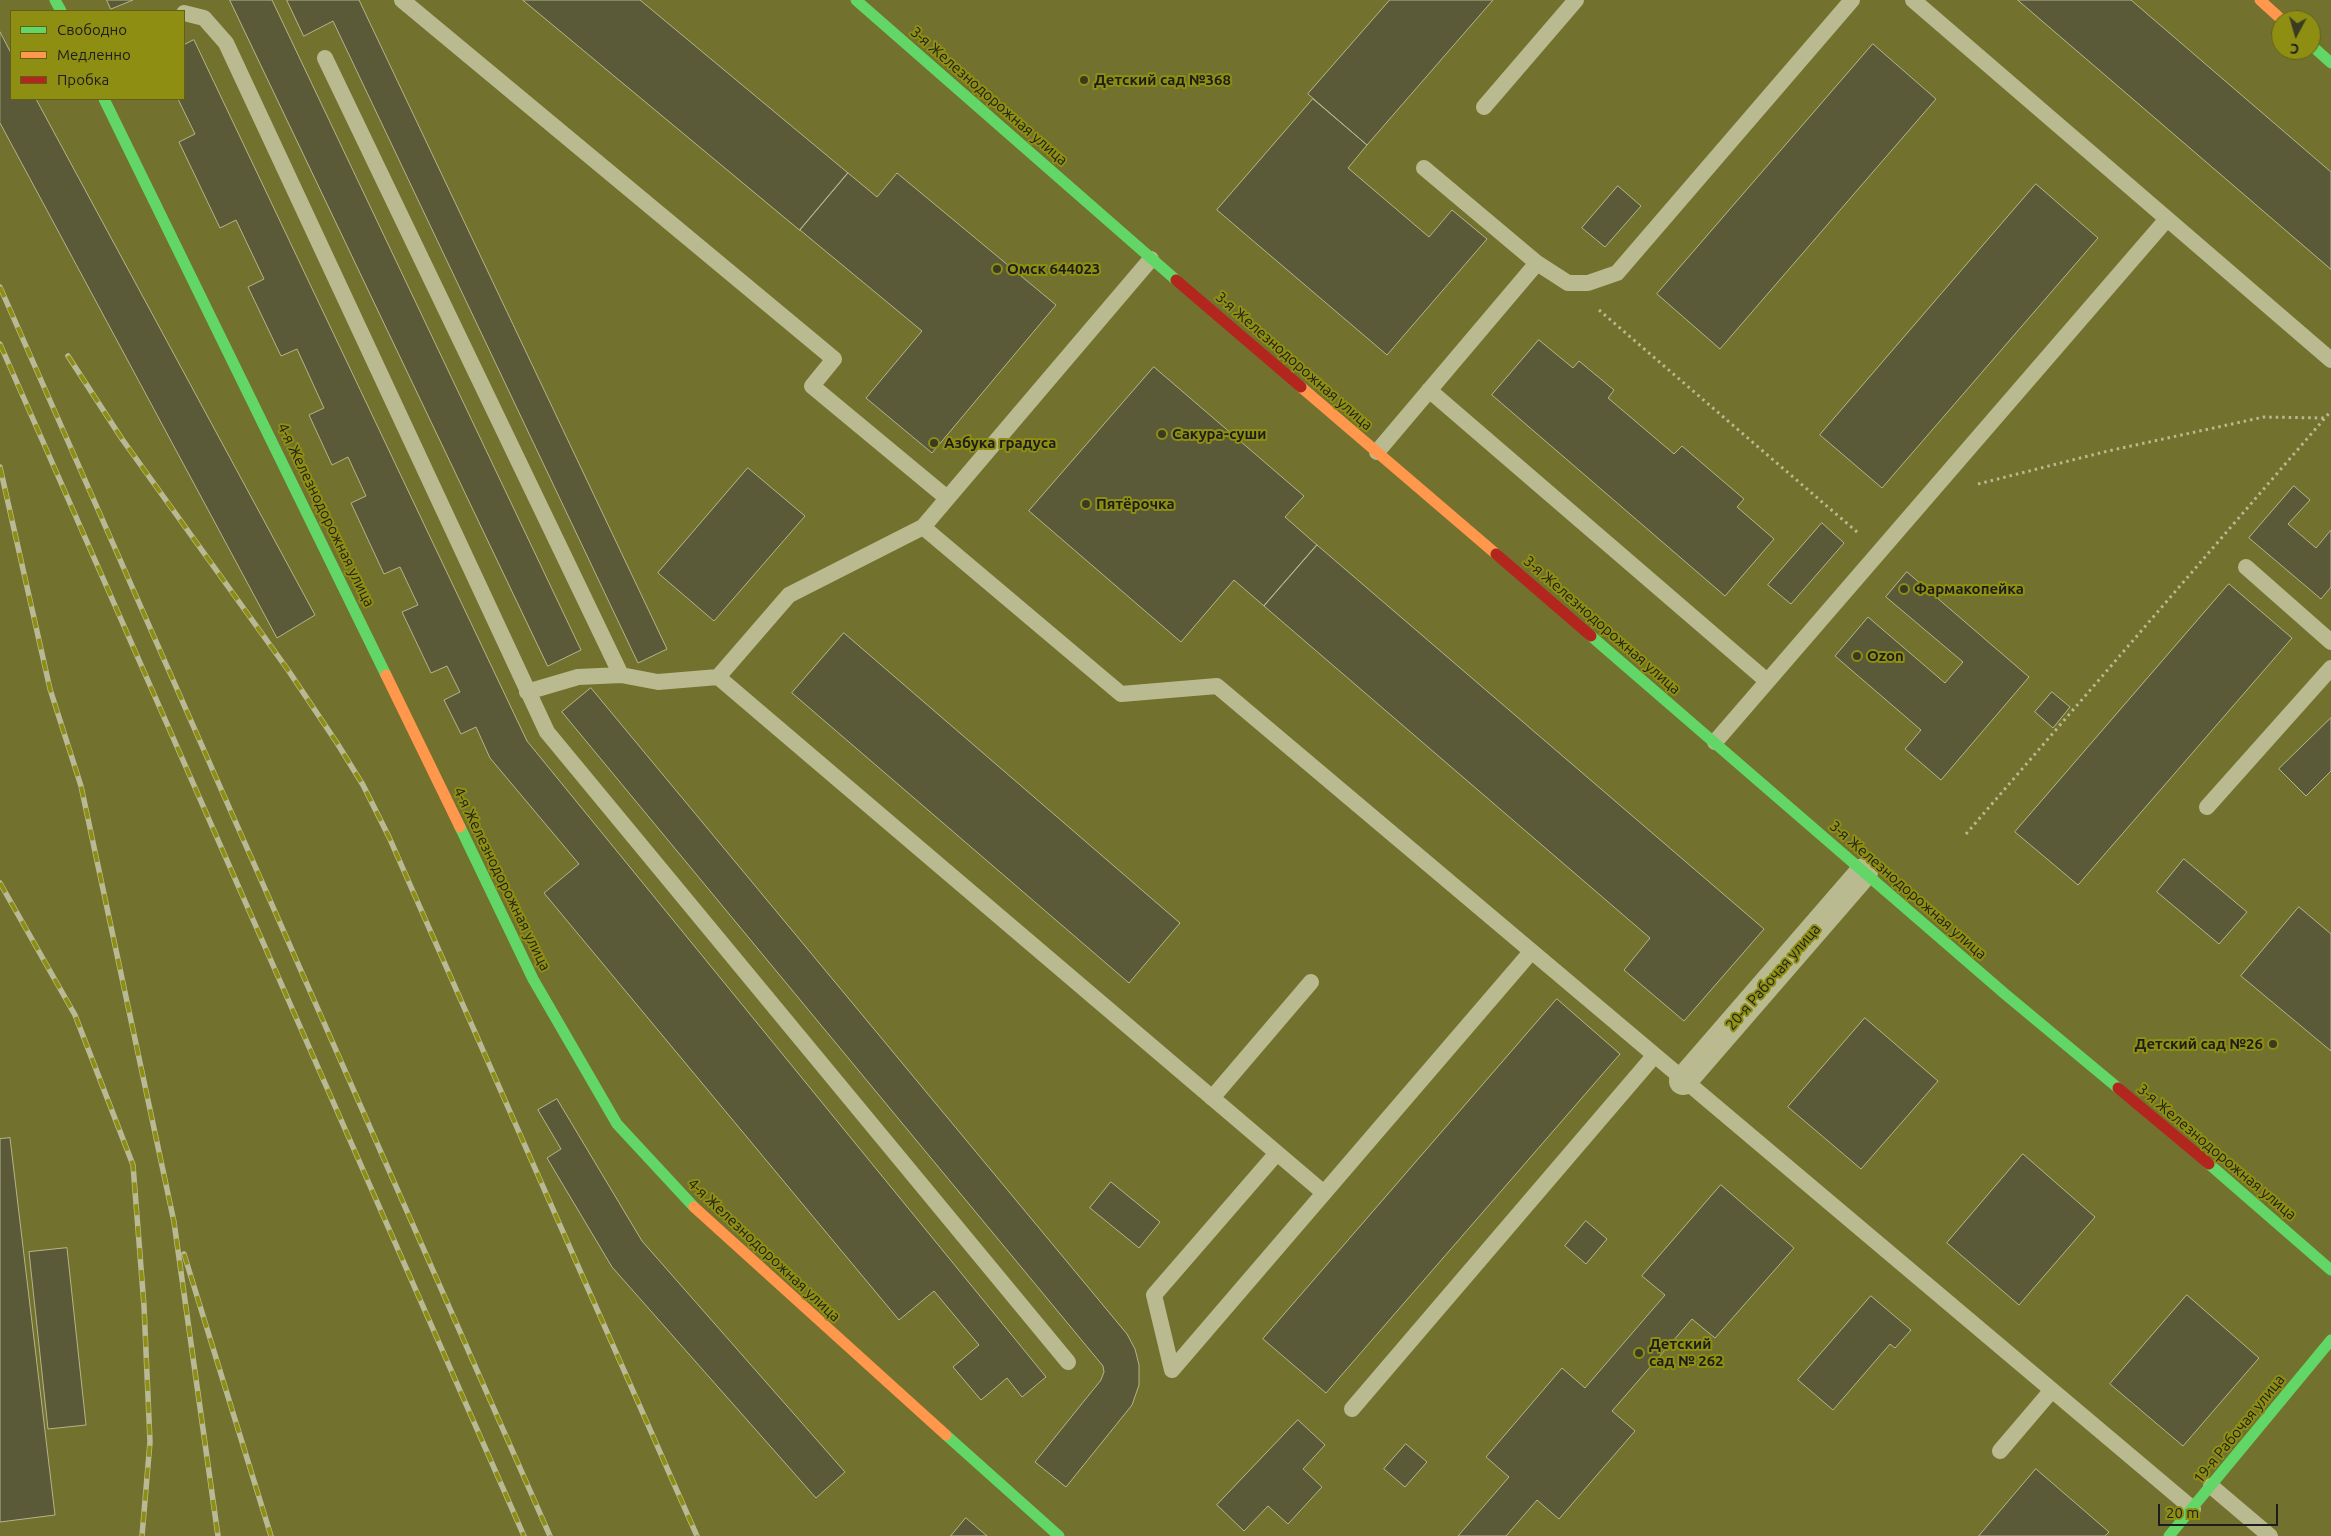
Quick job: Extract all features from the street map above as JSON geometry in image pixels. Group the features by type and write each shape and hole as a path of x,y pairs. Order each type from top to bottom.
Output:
{"street":[{"name":"3-я Железнодорожная улица","path":"856,0 1151,259 2005,994 2263,1209 2331,1270"},
{"path":"2260,0 2271,10"},
{"path":"2321,54 2331,63"},
{"name":"4-я Железнодорожная улица","path":"104,100 297,489 533,979 617,1124 705,1219 1059,1536"},
{"name":"20-я Рабочая улица","path":"1683,1081 1864,872"},
{"name":"19-я Рабочая улица","path":"2174,1530 2331,1340"}],"lane":[{"path":"402,0 834,359 812,386 947,498"},
{"path":"1484,107 1576,0"},
{"path":"1424,168 1537,263 1568,283 1588,283 1617,273 1852,0"},
{"path":"1913,0 2331,360"},
{"path":"185,13 204,18 226,43 547,732 1068,1362"},
{"path":"325,58 621,675"},
{"path":"1714,742 2167,219"},
{"path":"527,692 578,677 621,675 658,682 718,677 789,595 923,527 1151,259"},
{"path":"1377,452 1537,263"},
{"path":"1429,390 1767,681"},
{"path":"923,527 1121,694 1217,686 1683,1081 2193,1509"},
{"path":"2246,567 2331,642"},
{"path":"2207,807 2331,668"},
{"path":"718,677 1324,1193"},
{"path":"1276,1153 1154,1295 1172,1370 1531,952"},
{"path":"1212,1098 1311,982"},
{"path":"1352,1408 1654,1056"},
{"path":"2000,1450 2052,1390"},
{"path":"2211,1486 2270,1536"},
{"path":"2174,1530 2192,1536"}],"path":[{"path":"1568,283 1880,552"},
{"path":"1966,834 2331,411"},
{"path":"1927,497 2108,451 2264,417 2325,418"}],"building":[{"path":"107,0 133,0 111,9"},
{"path":"230,0 272,0 581,650 548,666"},
{"path":"287,0 359,0 667,649 638,663 333,21 304,36"},
{"path":"523,0 640,0 848,173 800,230"},
{"path":"1390,0 1493,0 1367,145 1308,94"},
{"path":"2018,0 2131,0 2331,172 2331,269"},
{"path":"0,32 10,51 10,100 37,100 315,615 277,638 0,123"},
{"path":"194,40 527,741 1046,1377 1022,1397 1007,1378 981,1400 953,1367 979,1345 934,1291 899,1320 544,893 579,864 490,758 476,727 461,734 444,700 460,692 447,666 431,673 402,612 418,605 400,567 384,574 351,503 366,496 348,457 332,465 309,415 324,408 297,349 281,356 248,287 264,279 236,220 220,228 179,142 195,134 178,100 185,100 185,44"},
{"path":"1873,44 1936,99 1720,349 1657,294"},
{"path":"1313,99 1367,145 1348,168 1429,237 1452,210 1487,239 1387,355 1217,210"},
{"path":"848,173 877,197 897,173 1056,305 932,453 866,398 922,331 800,230"},
{"path":"2036,184 2098,238 1882,488 1820,435"},
{"path":"1618,186 1641,206 1605,247 1582,228"},
{"path":"1539,340 1573,368 1579,361 1614,390 1608,398 1674,454 1682,446 1744,499 1737,507 1774,539 1725,596 1492,395"},
{"path":"1154,367 1304,496 1285,517 1317,545 1264,606 1234,580 1181,642 1029,511"},
{"path":"748,468 805,516 714,621 658,573"},
{"path":"2294,486 2310,500 2288,524 2316,548 2331,530 2331,587 2321,599 2249,538"},
{"path":"1822,523 1844,543 1791,604 1768,585"},
{"path":"1317,545 1764,929 1684,1021 1624,970 1650,938 1264,606"},
{"path":"1907,572 2029,677 1941,780 1905,749 1921,730 1835,656 1868,617 1945,683 1963,662 1886,597"},
{"path":"2229,584 2292,638 2078,885 2015,832"},
{"path":"844,633 1180,923 1129,983 792,693"},
{"path":"591,688 1127,1334 1135,1349 1139,1365 1139,1385 1132,1405 1066,1487 1035,1462 1101,1380 1104,1372 1103,1366 562,712"},
{"path":"2052,692 2070,707 2053,728 2035,712"},
{"path":"2331,718 2331,771 2306,796 2279,769"},
{"path":"2184,859 2247,912 2219,944 2157,892"},
{"path":"2299,907 2331,934 2331,1051 2241,976"},
{"path":"1557,999 1620,1054 1326,1393 1263,1339"},
{"path":"1865,1018 1938,1081 1861,1169 1788,1107"},
{"path":"557,1099 642,1241 845,1472 816,1498 612,1267 547,1158 561,1149 538,1110"},
{"path":"10,1138 55,1515 0,1522 0,1139"},
{"path":"2023,1154 2095,1217 2019,1305 1947,1243"},
{"path":"1111,1182 1160,1222 1139,1248 1090,1208"},
{"name":"Детский сад № 262","path":"1721,1185 1794,1248 1715,1338 1692,1319 1612,1411 1635,1431 1559,1519 1537,1500 1506,1536 1458,1536 1509,1477 1486,1457 1562,1368 1585,1388 1665,1295 1642,1276"},
{"path":"1586,1221 1607,1239 1586,1264 1565,1246"},
{"path":"67,1248 86,1425 48,1429 29,1252"},
{"path":"2187,1295 2259,1358 2183,1446 2110,1384"},
{"path":"1871,1296 1911,1330 1895,1348 1890,1344 1833,1410 1798,1380"},
{"path":"1298,1420 1325,1445 1303,1469 1322,1487 1288,1524 1268,1506 1244,1531 1217,1505"},
{"path":"1406,1444 1427,1462 1405,1487 1384,1469"},
{"path":"2036,1469 2109,1532 2105,1536 1979,1536"},
{"path":"966,1518 987,1536 951,1536"}],"railway":[{"path":"0,287 550,1536"},
{"path":"0,344 524,1536"},
{"path":"68,356 122,439 288,670 363,785 389,837 697,1536"},
{"path":"0,467 50,689 81,786 174,1222 218,1536"},
{"path":"0,883 75,1015 133,1165 144,1306 150,1442 142,1536"},
{"path":"184,1254 271,1536"}],"traffic: fast":[{"path":"55,0 60,10"},
{"path":"856,0 1176,280"},
{"path":"2321,54 2331,63"},
{"path":"104,100 386,675"},
{"path":"1591,636 2005,994 2118,1088"},
{"path":"460,827 533,979 617,1124 694,1207"},
{"path":"2209,1164 2331,1270"},
{"path":"2169,1536 2331,1340"},
{"path":"946,1435 1059,1536"}],"traffic: slow":[{"path":"2260,0 2271,10"},
{"path":"1301,387 1496,554"},
{"path":"386,675 460,827"},
{"path":"694,1207 946,1435"}],"traffic: jam":[{"path":"1176,280 1301,387"},
{"path":"1496,554 1591,636"},
{"path":"2118,1088 2209,1164"}],"place":[{"name":"Детский сад №368","path":"1084,80"},
{"name":"Омск 644023","path":"997,269"},
{"name":"Сакура-суши","path":"1162,434"},
{"name":"Азбука градуса","path":"934,443"},
{"name":"Пятёрочка","path":"1086,504"},
{"name":"Фармакопейка","path":"1904,589"},
{"name":"Ozon","path":"1857,656"},
{"name":"Детский сад №26","path":"2273,1044"},
{"name":"Детский сад № 262","path":"1639,1353"}]}
